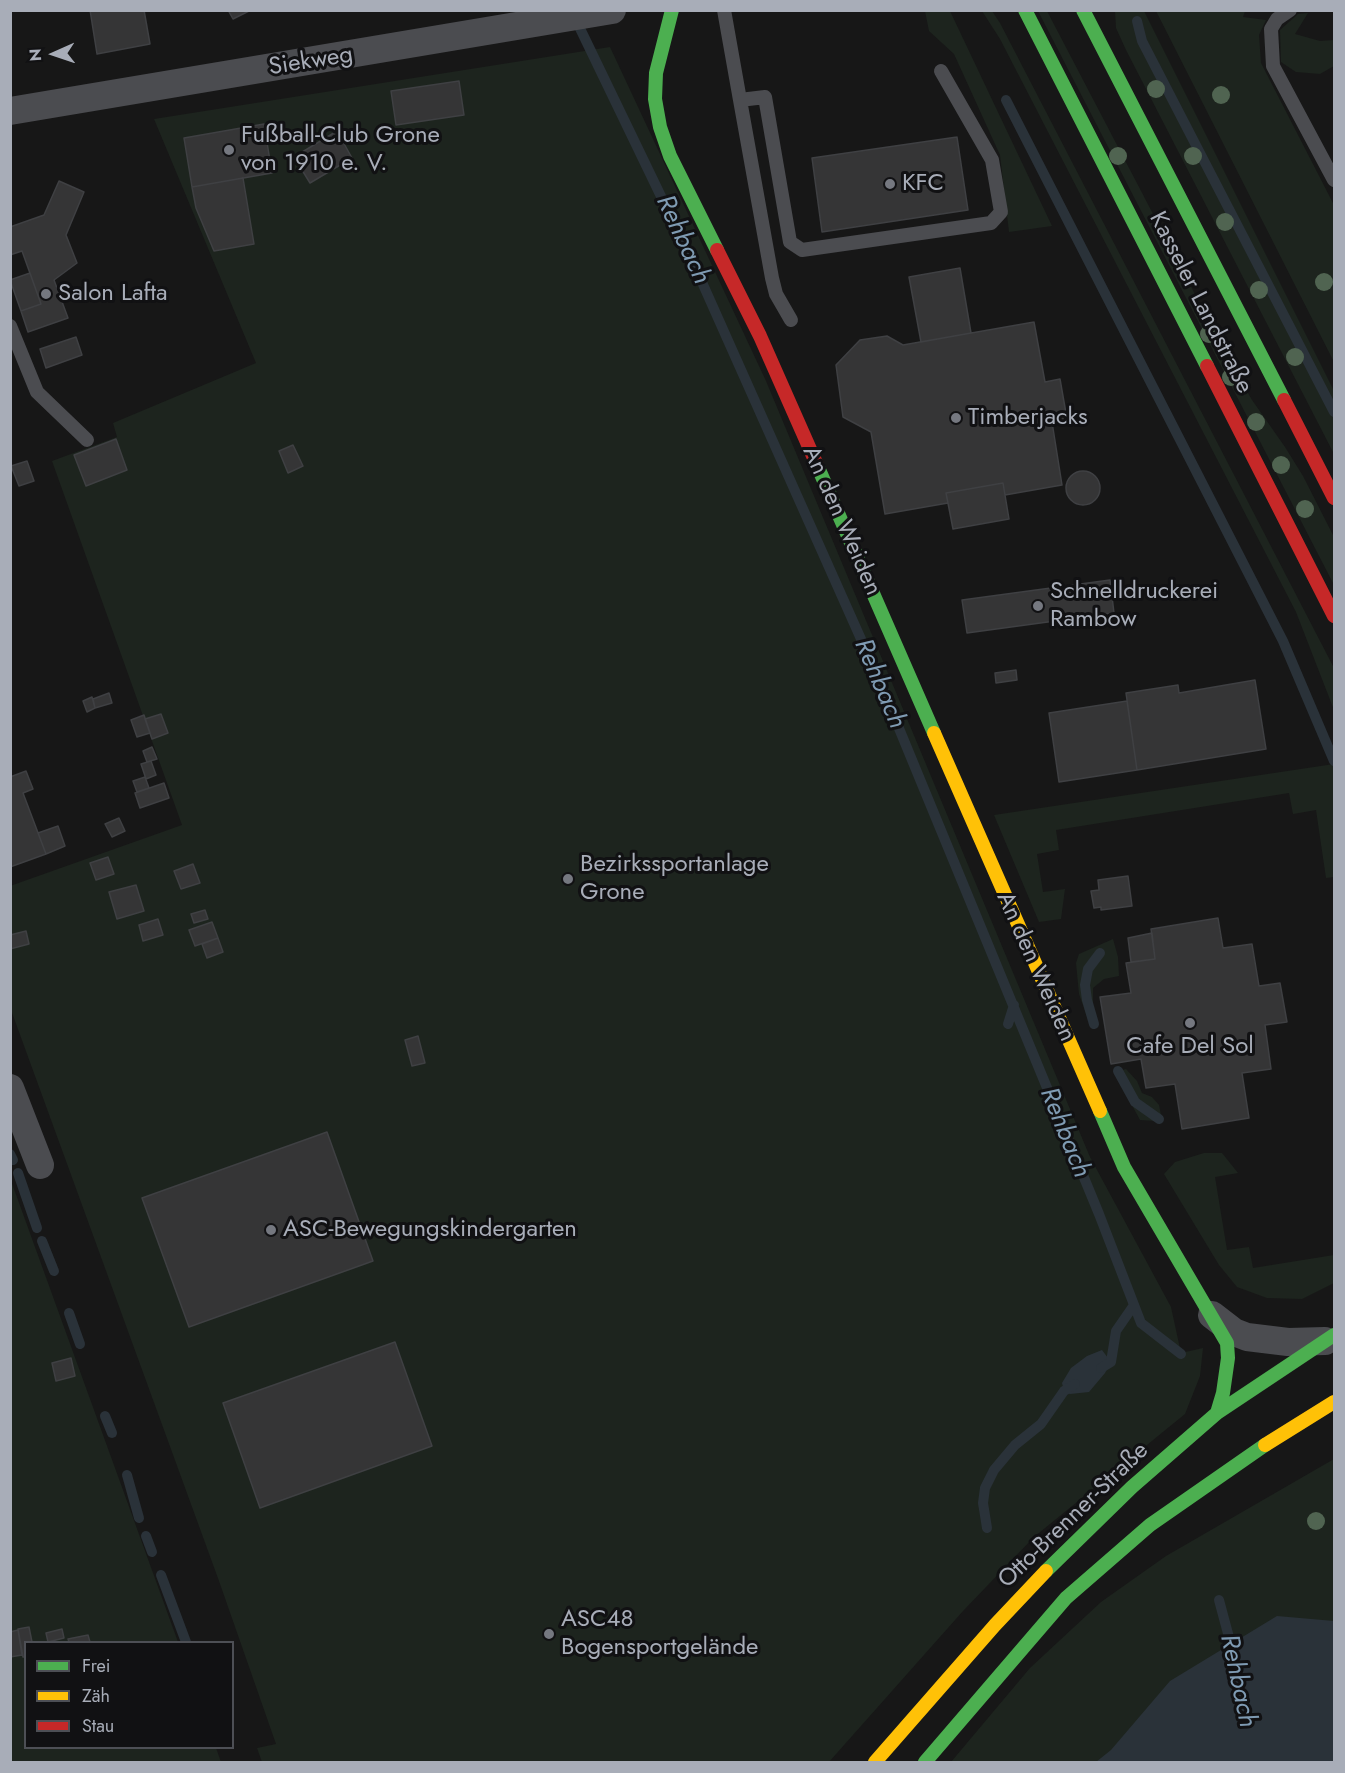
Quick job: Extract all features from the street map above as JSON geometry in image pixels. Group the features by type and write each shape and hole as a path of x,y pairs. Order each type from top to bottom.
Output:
{"main road":[{"name":"An den Weiden","path":"672,10 656,73 655,99 660,127 670,156 760,336 1124,1167 1227,1342 1228,1358 1223,1394 1217,1413"},
{"name":"Kasseler Landstraße","path":"1025,10 1335,616"},
{"name":"Kasseler Landstraße","path":"1083,10 1335,498"},
{"name":"Otto-Brenner-Straße","path":"875,1762 995,1625 1131,1486 1217,1413 1330,1338"},
{"path":"925,1762 1066,1598 1150,1525 1254,1451 1335,1402"}],"street":[{"name":"Siekweg","path":"10,111 603,12"},
{"path":"10,1088 40,1165"},
{"name":"An den Weiden","path":"1212,1316 1234,1332 1247,1337 1288,1342 1330,1338"}],"lane":[{"path":"724,10 770,268 776,294 791,320"},
{"path":"1290,10 1277,19 1271,29 1273,66 1335,180"},
{"path":"740,100 765,97 790,242 802,250 991,223 1001,212 992,160 941,71"},
{"path":"10,326 37,392 87,440"}],"shaded area":[{"path":"925,11 950,11 1052,226 1009,232 1000,155 954,54 929,31"},
{"path":"982,11 992,11 1000,23 1334,668 1334,710 1296,612 1000,39"},
{"path":"1038,11 1047,11 1233,367 1252,400 1303,476 1334,537 1334,585"},
{"path":"1115,11 1144,11 1334,391 1334,454 1126,50 1116,28"},
{"path":"1156,11 1245,11 1243,17 1266,20 1259,35 1261,63 1334,205 1334,362"},
{"path":"1308,13 1295,34 1320,41 1334,40 1334,66 1320,74 1296,72 1281,62 1280,30 1298,14"},
{"name":"Bezirkssportanlage Grone","path":"610,47 766,381 1090,1157 1171,1307 1181,1353 1203,1348 1200,1376 1185,1414 1034,1537 963,1611 829,1762 262,1762 257,1748 276,1744 11,1010 10,886 182,825 52,461 117,437 113,423 256,363 154,119"},
{"path":"1334,764 1334,877 1326,878 1316,810 1293,814 1289,793 1056,830 1059,850 1037,854 1043,892 1065,889 1061,919 1039,922 994,815"},
{"path":"1113,939 1118,957 1119,976 1104,979 1093,988 1093,1007 1098,1022 1090,1025 1079,994 1076,963 1079,954"},
{"path":"1126,1069 1137,1081 1142,1093 1152,1097 1159,1105 1162,1120 1140,1120 1114,1072"},
{"path":"1204,1153 1222,1153 1238,1173 1215,1177 1227,1250 1249,1247 1253,1268 1334,1255 1334,1283 1302,1299 1267,1298 1237,1287 1219,1265 1164,1174 1175,1162"},
{"path":"10,1178 178,1641 24,1641 24,1749 216,1749 221,1762 11,1762"},
{"path":"1334,1459 1334,1762 951,1762 1030,1668 1101,1602 1166,1556"}],"water":[{"path":"1102,1350 1111,1362 1089,1392 1070,1394 1064,1391 1062,1383 1071,1368 1087,1356"},
{"path":"1277,1616 1334,1621 1334,1762 1096,1762 1111,1750 1170,1681"}],"building":[{"path":"90,10 144,10 150,44 97,54"},
{"path":"228,10 251,10 233,19"},
{"path":"459,81 464,115 396,125 391,91"},
{"path":"264,124 272,173 192,187 184,138"},
{"path":"337,131 352,158 310,183 294,157"},
{"name":"KFC","path":"957,137 968,210 822,232 812,158"},
{"path":"243,178 254,244 214,251 196,208 192,187"},
{"path":"59,181 84,192 66,235 77,263 54,280 68,318 28,332 21,311 41,304 22,251 10,255 10,227 44,215"},
{"path":"960,268 971,333 921,342 909,277"},
{"path":"30,273 41,304 21,311 10,280"},
{"name":"Timberjacks","path":"1034,322 1045,382 1060,379 1067,419 1052,422 1062,485 1005,495 1003,483 946,493 948,503 885,514 871,432 843,417 836,365 860,340 887,336 903,345"},
{"path":"76,337 82,355 46,368 40,349"},
{"path":"116,439 127,470 86,486 74,455"},
{"path":"293,445 303,466 288,473 279,451"},
{"path":"27,461 34,481 19,486 11,466"},
{"path":"1083,471 1095,476 1100,488 1095,500 1083,505 1071,500 1066,488 1071,476"},
{"path":"1003,483 1009,519 953,529 946,493"},
{"name":"Schnelldruckerei Rambow","path":"1110,580 1114,613 967,633 962,600"},
{"path":"1016,670 1017,680 996,683 995,673"},
{"path":"1255,680 1266,749 1137,770 1126,693 1178,685 1179,693"},
{"path":"109,693 112,703 95,708 93,699"},
{"path":"92,697 95,708 87,712 83,701"},
{"path":"1127,701 1137,770 1059,782 1049,713"},
{"path":"161,714 168,733 152,739 145,719"},
{"path":"144,715 150,733 137,737 131,720"},
{"path":"152,747 157,759 147,762 143,751"},
{"path":"151,761 156,775 146,779 141,764"},
{"path":"26,771 33,789 23,793 46,854 10,867 10,777"},
{"path":"145,777 149,788 137,792 133,781"},
{"path":"164,783 169,798 140,808 135,793"},
{"path":"119,818 125,831 112,837 105,824"},
{"path":"58,826 65,846 46,854 38,833"},
{"path":"108,857 114,874 96,880 90,863"},
{"path":"193,864 200,883 181,889 174,871"},
{"path":"1128,876 1132,906 1101,910 1101,907 1094,908 1091,891 1099,890 1098,880"},
{"path":"136,885 144,911 117,919 109,892"},
{"path":"205,910 208,919 194,923 191,914"},
{"name":"Cafe Del Sol","path":"1218,918 1223,948 1252,944 1259,986 1280,983 1287,1022 1265,1025 1271,1069 1242,1073 1249,1118 1182,1129 1175,1084 1146,1088 1141,1059 1111,1064 1100,997 1131,993 1126,963 1155,959 1151,929"},
{"path":"158,919 163,935 143,941 139,925"},
{"path":"212,922 218,938 195,946 189,930"},
{"path":"26,931 29,944 10,949 10,935"},
{"path":"1152,933 1155,959 1131,962 1128,938"},
{"path":"218,938 223,952 207,958 202,944"},
{"path":"418,1036 425,1063 412,1066 405,1040"},
{"path":"327,1132 373,1261 189,1327 142,1198"},
{"path":"395,1342 432,1446 260,1508 223,1403"},
{"path":"71,1358 75,1376 56,1381 52,1363"},
{"path":"29,1627 32,1641 24,1641 24,1657 23,1657 18,1629"},
{"path":"62,1629 64,1638 48,1641 46,1633"},
{"path":"18,1630 22,1655 10,1657 10,1632"},
{"path":"88,1635 90,1641 69,1641 68,1639"}],"waterway":[{"name":"Rehbach","path":"575,18 697,271 877,675 1099,1214 1141,1323 1181,1354"},
{"path":"1137,21 1142,41 1334,412"},
{"path":"1006,100 1283,641 1334,761"},
{"path":"1094,1024 1085,985 1088,969 1100,953"},
{"path":"1008,1024 1014,1005"},
{"path":"1118,1071 1135,1102 1159,1119"},
{"path":"10,1154 13,1160"},
{"path":"18,1173 37,1228"},
{"path":"42,1241 54,1271"},
{"path":"1101,1368 1111,1362 1116,1331 1134,1305"},
{"path":"69,1313 80,1344"},
{"path":"987,1528 983,1503 985,1488 994,1470 1015,1445 1041,1424 1064,1391 1075,1384"},
{"path":"105,1416 112,1433"},
{"path":"127,1475 139,1518"},
{"path":"146,1536 152,1552"},
{"path":"161,1575 186,1641"},
{"name":"Rehbach","path":"1219,1600 1234,1656"}],"traffic: fast":[{"path":"672,10 656,73 655,99 660,127 670,156 717,250"},
{"path":"1025,10 1207,366"},
{"path":"1083,10 1284,400"},
{"path":"817,465 934,733"},
{"path":"1100,1111 1124,1167 1227,1343 1228,1358 1223,1393 1217,1413"},
{"path":"1046,1571 1132,1487 1217,1413 1334,1335"},
{"path":"925,1762 1066,1598 1150,1525 1265,1445"}],"traffic: slow":[{"path":"934,733 1100,1111"},
{"path":"1265,1445 1334,1402"},
{"path":"875,1762 995,1625 1046,1571"}],"traffic: jam":[{"path":"717,250 760,336 817,465"},
{"path":"1207,366 1334,616"},
{"path":"1284,400 1334,498"}],"place":[{"name":"Fußball-Club Grone von 1910 e. V.","path":"229,150"},
{"name":"KFC","path":"890,184"},
{"name":"Salon Lafta","path":"46,294"},
{"name":"Timberjacks","path":"956,418"},
{"name":"Schnelldruckerei Rambow","path":"1038,606"},
{"name":"Bezirkssportanlage Grone","path":"568,879"},
{"name":"Cafe Del Sol","path":"1190,1023"},
{"name":"ASC-Bewegungskindergarten","path":"271,1230"},
{"name":"ASC48 Bogensportgelände","path":"549,1634"}]}
